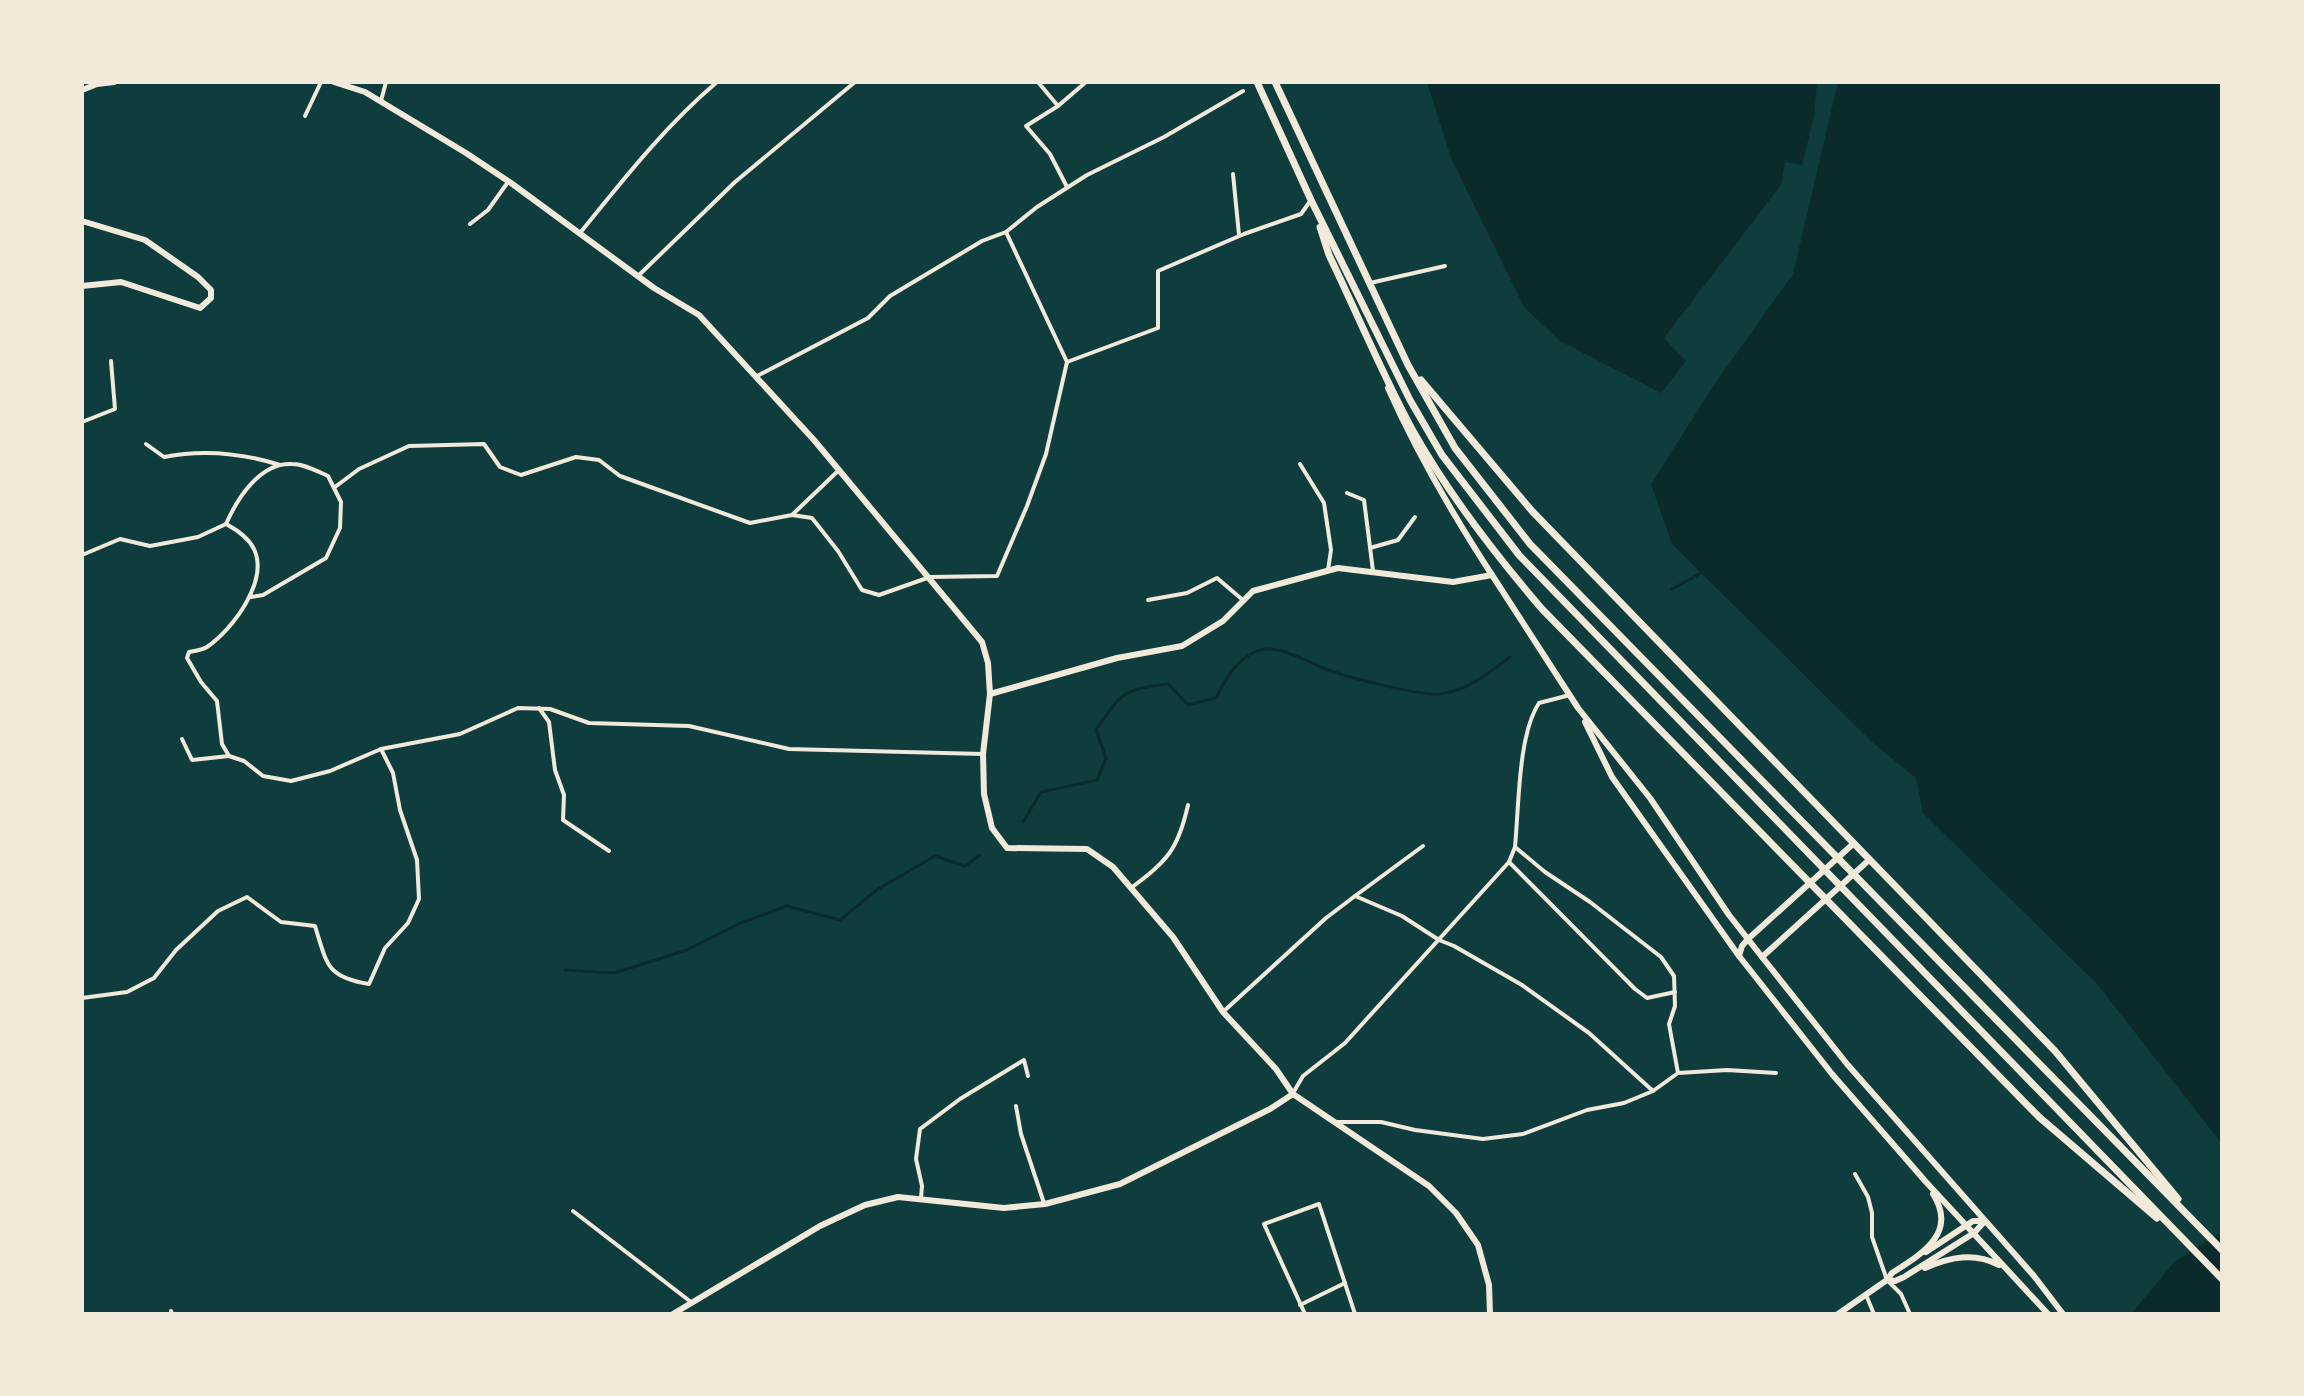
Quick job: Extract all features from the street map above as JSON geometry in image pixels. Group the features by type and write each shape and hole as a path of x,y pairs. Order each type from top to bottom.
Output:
{"highway":[{"path":"1257,82 1404,389 1442,455 1519,555 2222,1279"},
{"path":"1275,82 1408,365 1455,448 1530,544 2222,1250"},
{"path":"1311,200 1329,255 1413,430 1464,512 1510,573 1552,620 2039,1117 2193,1248"},
{"path":"1408,365 1532,511 2055,1051 2207,1234"}],"street":[{"path":"82,90 114,82"},
{"path":"305,116 321,82"},
{"path":"334,82 381,101 508,181 638,276 699,315 757,376 982,642 988,663 990,694 983,754 984,794 992,828 1007,848 1087,849 1113,867 1173,937 1223,1012 1276,1069 1293,1094 1429,1186 1456,1213 1478,1245 1489,1285 1490,1314"},
{"path":"381,101 386,82"},
{"path":"580,233 645,153 684,111 717,82"},
{"path":"841,82 847,88"},
{"path":"638,276 735,182 855,82"},
{"path":"1038,82 1058,106"},
{"path":"1067,188 1050,154 1026,126 1058,106 1086,82"},
{"path":"757,376 868,318 890,296 972,247 1006,232 1067,188 1243,91"},
{"path":"1233,174 1240,236"},
{"path":"470,224 488,210 508,181"},
{"path":"1067,362 1158,328 1158,271 1301,214 1311,200"},
{"path":"82,221 145,240 198,277 211,290 211,298 200,308 121,282 82,286"},
{"path":"335,487 359,469 409,446 484,444 500,467 521,475 576,457 599,460 620,476 750,523 792,515 812,518 838,551 862,590 879,595 930,577 997,576 1046,454 1067,362 1006,232"},
{"path":"1370,283 1445,266"},
{"path":"1346,289 1352,310 1405,427 1465,534 1578,708 1612,777 1739,956 1832,1074 2048,1314"},
{"path":"82,422 115,409 111,361"},
{"path":"146,444 164,457 191,451 252,456 280,465"},
{"path":"82,555 120,539 150,546 198,537 226,524 237,499 258,478 280,465 294,463 328,476 341,502 340,528 326,558 263,595 251,597"},
{"path":"1300,464 1324,503 1331,550 1328,571"},
{"path":"792,515 839,470"},
{"path":"1347,493 1364,500 1373,573"},
{"path":"1370,548 1398,540 1415,517"},
{"path":"226,524 239,531 253,547 257,560 255,586 251,597 232,622 206,648 189,652 187,658 217,701 222,744 229,756"},
{"path":"990,694 1117,658 1182,646 1223,621 1253,591 1338,568 1453,582 1492,575"},
{"path":"1148,600 1187,593 1217,578 1244,601"},
{"path":"673,1314 820,1226 865,1205 898,1197 1004,1208 1045,1204 1120,1184 1270,1109 1293,1094 1303,1076 1345,1043 1509,862 1515,847 1524,739 1532,714 1539,703 1570,695"},
{"path":"182,739 192,760 229,756 244,761 263,776 291,781 330,771 381,749 460,734 518,708 550,709 589,723 689,726 789,749 983,754"},
{"path":"539,708 549,722 555,770 564,795 563,820 609,851"},
{"path":"1578,708 1650,798 1748,939 1847,1064 2063,1314"},
{"path":"82,998 127,992 154,978 176,950 218,911 247,897 281,922 315,926 327,964 344,980 369,984 385,948 408,923 419,899 417,860 400,810 393,773 381,749"},
{"path":"1131,888 1173,851 1182,834 1188,805"},
{"path":"1739,956 1748,939 1853,844"},
{"path":"1223,1012 1326,918 1423,846"},
{"path":"1515,847 1661,957 1674,976 1675,1006 1669,1024 1678,1073"},
{"path":"1762,957 1869,860"},
{"path":"1509,862 1635,989 1647,998 1675,992"},
{"path":"1355,896 1402,916 1522,985 1610,1050 1653,1091"},
{"path":"921,1198 922,1186 916,1159 920,1129 960,1099 1024,1060 1028,1076"},
{"path":"1336,1122 1381,1122 1483,1139 1523,1134 1587,1110 1624,1103 1653,1091 1678,1073 1727,1070 1776,1073"},
{"path":"1016,1106 1021,1134 1045,1204"},
{"path":"1855,1174 1868,1197 1872,1237 1887,1280 1901,1294 1910,1314"},
{"path":"1907,1263 1930,1245 1941,1228 1941,1211 1926,1182"},
{"path":"1305,1314 1264,1224 1319,1204 1355,1314"},
{"path":"573,1211 691,1302"},
{"path":"1838,1314 1887,1280 1892,1273 1973,1221 1985,1221"},
{"path":"1904,1277 1974,1233 1985,1221"},
{"path":"1887,1280 1895,1281 1953,1257 1979,1258 2005,1268"},
{"path":"1300,1305 1345,1283"},
{"path":"1866,1295 1874,1314"}],"water":[{"path":"1427,82 1817,82 1814,116 1802,165 1785,162 1781,185 1664,338 1686,361 1661,393 1560,341 1524,307 1451,158"},
{"path":"1838,82 2222,84 2222,1144 2098,985 1923,813 1916,778 1873,743 1672,544 1651,484 1714,385 1793,274"},
{"path":"2222,1232 2222,1314 2131,1314 2174,1262"}],"waterway":[{"path":"1672,589 1701,573"},
{"path":"1023,822 1041,792 1097,780 1106,758 1096,730 1112,707 1133,691 1168,684 1188,705 1216,698 1242,660 1255,652 1273,649 1354,678 1440,694 1468,685 1510,657"},
{"path":"565,970 614,973 687,950 743,922 787,906 840,920 878,889 935,856 965,866 980,855"}]}
